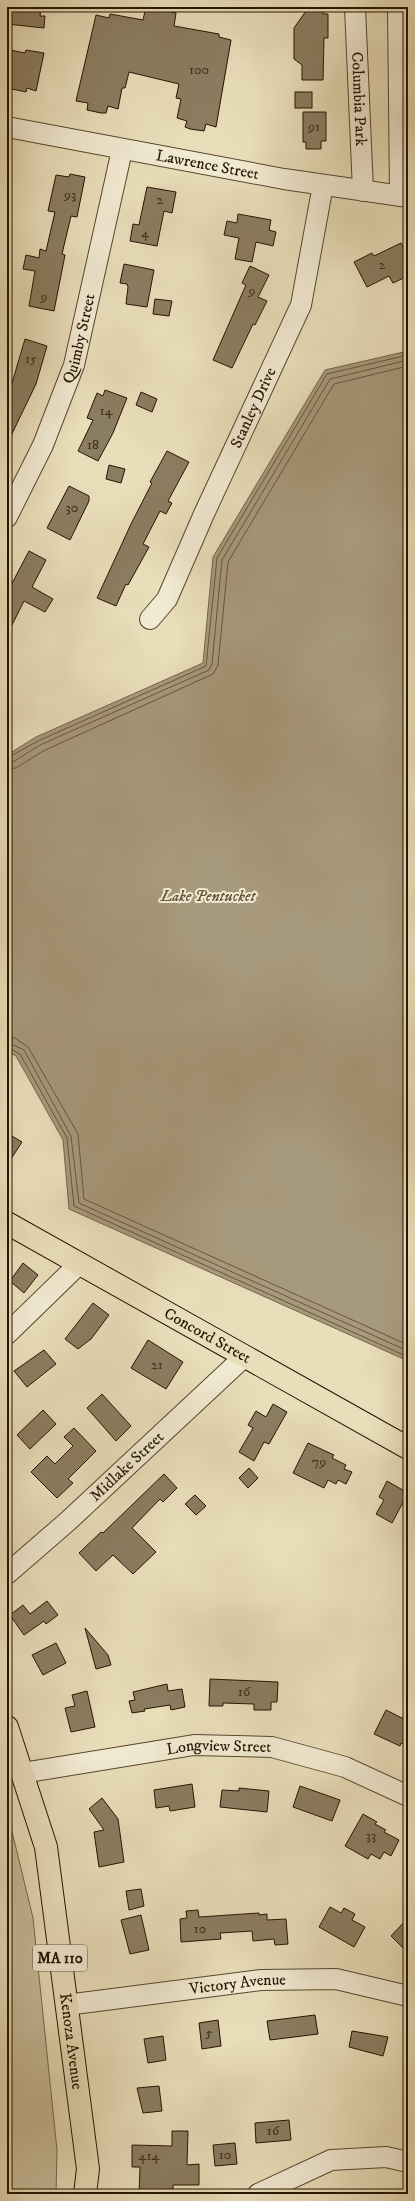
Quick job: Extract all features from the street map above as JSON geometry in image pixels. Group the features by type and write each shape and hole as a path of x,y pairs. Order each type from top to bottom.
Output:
{"main road":[{"name":"Concord Street","path":"7,1222 244,1357 408,1448"},
{"name":"Kenoza Avenue","path":"7,1727 46,1847 88,2169 85,2194"}],"street":[{"name":"Columbia Park","path":"355,7 363,190"},
{"path":"398,7 404,197"},
{"name":"Lawrence Street","path":"7,127 122,150 322,185 404,197"},
{"name":"Quimby Street","path":"7,517 43,445 74,365 122,150"},
{"name":"Stanley Drive","path":"150,619 167,599 204,514 301,305 322,185"},
{"path":"7,1334 79,1264"},
{"name":"Midlake Street","path":"7,1574 67,1522 244,1357"},
{"name":"Longview Street","path":"22,1773 194,1745 272,1747 345,1767 408,1796"},
{"name":"Victory Avenue","path":"66,2005 261,1980 336,1979 408,1996"},
{"path":"258,2194 331,2160 386,2157 408,2162"}],"shaded area":[{"path":"7,1811 33,1918 57,2150 56,2194 7,2194"}],"water":[{"name":"Lake Pentucket","path":"408,351 408,1361 69,1209 63,1140 16,1056 7,1051 7,755 36,737 203,663 213,557 325,370"}],"building":[{"path":"7,7 41,7 40,16 45,16 44,28 7,24"},
{"path":"146,7 176,13 174,26 219,34 219,37 231,40 216,127 206,124 204,131 190,129 185,127 187,121 177,118 181,99 176,98 179,84 129,72 125,88 122,88 118,109 108,106 106,113 101,113 87,110 88,103 76,101 96,15 109,18 110,14 143,20"},
{"path":"306,11 323,11 323,14 328,14 328,38 324,38 323,80 302,80 302,65 294,59 294,28"},
{"path":"10,50 25,53 26,50 44,53 36,91 27,88 26,92 7,88 7,66"},
{"path":"295,92 312,92 312,108 295,108"},
{"path":"303,112 326,112 326,141 321,141 321,149 306,149 306,142 303,142"},
{"path":"70,174 85,177 77,217 71,216 62,254 65,255 54,311 29,306 35,271 23,269 26,255 39,258 40,249 46,251 55,212 48,211 56,175 69,177"},
{"path":"147,187 176,192 172,213 164,211 157,246 130,241 133,224 139,225"},
{"path":"238,214 271,220 269,230 276,232 273,246 256,242 252,262 235,259 239,238 224,235 227,221 237,223"},
{"path":"401,243 408,258 408,276 393,283 389,276 367,287 354,262 372,253 374,256"},
{"path":"124,264 154,270 147,307 126,304 128,287 127,284 120,283"},
{"path":"250,266 269,275 258,297 267,301 255,325 253,324 232,368 213,360 246,285 242,283"},
{"path":"155,299 172,301 169,316 153,314"},
{"path":"25,339 47,346 36,384 7,444 7,400"},
{"path":"105,390 127,398 113,433 98,461 78,451 93,420 87,418 97,393 103,396"},
{"path":"141,392 157,399 152,412 136,405"},
{"path":"167,451 189,462 168,501 172,503 166,514 160,511 143,544 149,547 128,585 126,584 116,606 97,598 131,524 152,483 150,482"},
{"path":"109,465 125,469 121,483 106,479"},
{"path":"69,486 89,496 89,501 70,540 47,528"},
{"path":"29,551 46,560 32,587 53,599 45,612 24,601 7,635 7,593"},
{"path":"7,1133 22,1142 7,1165"},
{"path":"23,1263 38,1275 24,1293 10,1281"},
{"path":"93,1303 109,1315 91,1339 78,1349 65,1339"},
{"path":"148,1340 183,1362 166,1389 131,1368"},
{"path":"44,1350 56,1364 27,1387 14,1371"},
{"path":"102,1394 131,1426 116,1441 87,1408"},
{"path":"273,1404 287,1412 269,1444 264,1442 254,1461 239,1452 253,1428 248,1425 256,1411 266,1417"},
{"path":"43,1410 56,1424 30,1449 17,1435"},
{"path":"74,1428 96,1451 68,1479 73,1483 57,1498 31,1472 47,1456 55,1464 73,1446 64,1437"},
{"path":"308,1443 334,1455 332,1458 346,1465 344,1469 352,1472 346,1484 338,1480 336,1484 328,1480 324,1488 293,1473"},
{"path":"249,1468 258,1478 248,1488 239,1478"},
{"path":"164,1474 177,1488 163,1502 160,1499 132,1528 156,1552 133,1574 113,1555 96,1571 79,1553 101,1532 103,1533"},
{"path":"387,1481 408,1493 392,1523 376,1514 384,1500 379,1497"},
{"path":"195,1495 206,1506 196,1515 185,1504"},
{"path":"47,1601 58,1615 46,1624 44,1621 24,1635 10,1615 23,1605 30,1614"},
{"path":"85,1628 108,1655 111,1665 96,1669"},
{"path":"56,1643 66,1663 43,1675 32,1655"},
{"path":"210,1679 278,1682 277,1702 271,1702 271,1710 254,1710 254,1704 223,1703 223,1706 209,1706"},
{"path":"167,1684 168,1691 182,1689 185,1707 171,1710 170,1705 144,1709 145,1711 132,1713 129,1701 135,1700 133,1692"},
{"path":"87,1691 95,1727 71,1732 65,1708 75,1706 72,1695"},
{"path":"386,1710 408,1721 408,1746 401,1743 400,1746 374,1734"},
{"path":"192,1784 195,1807 170,1811 169,1806 156,1808 154,1790"},
{"path":"300,1786 340,1800 332,1821 293,1807"},
{"path":"239,1788 269,1791 267,1812 220,1807 222,1790 239,1791"},
{"path":"102,1798 118,1819 124,1862 99,1867 94,1832 104,1830 89,1809"},
{"path":"363,1814 377,1822 375,1824 386,1830 384,1832 399,1840 391,1856 384,1852 380,1859 371,1854 368,1859 345,1846"},
{"path":"141,1889 144,1906 129,1910 126,1891"},
{"path":"330,1907 341,1913 344,1908 355,1914 352,1920 365,1927 354,1947 319,1927"},
{"path":"198,1910 199,1917 259,1913 259,1915 267,1914 267,1920 286,1919 288,1944 275,1945 274,1939 253,1941 252,1931 220,1933 221,1939 181,1942 180,1919 187,1918 186,1911"},
{"path":"141,1915 149,1950 130,1954 121,1920"},
{"path":"408,1918 408,1953 391,1936"},
{"path":"315,2015 318,2034 270,2040 267,2021"},
{"path":"218,2020 221,2046 202,2049 199,2023"},
{"path":"352,2031 388,2037 383,2056 349,2047"},
{"path":"163,2036 166,2060 148,2063 144,2039"},
{"path":"159,2086 162,2111 143,2113 137,2088"},
{"path":"289,2120 291,2140 256,2143 255,2123"},
{"path":"172,2131 188,2131 187,2165 199,2164 199,2185 173,2185 173,2194 139,2194 140,2167 132,2167 132,2145 172,2146"},
{"path":"235,2143 237,2164 215,2166 213,2145"}]}
